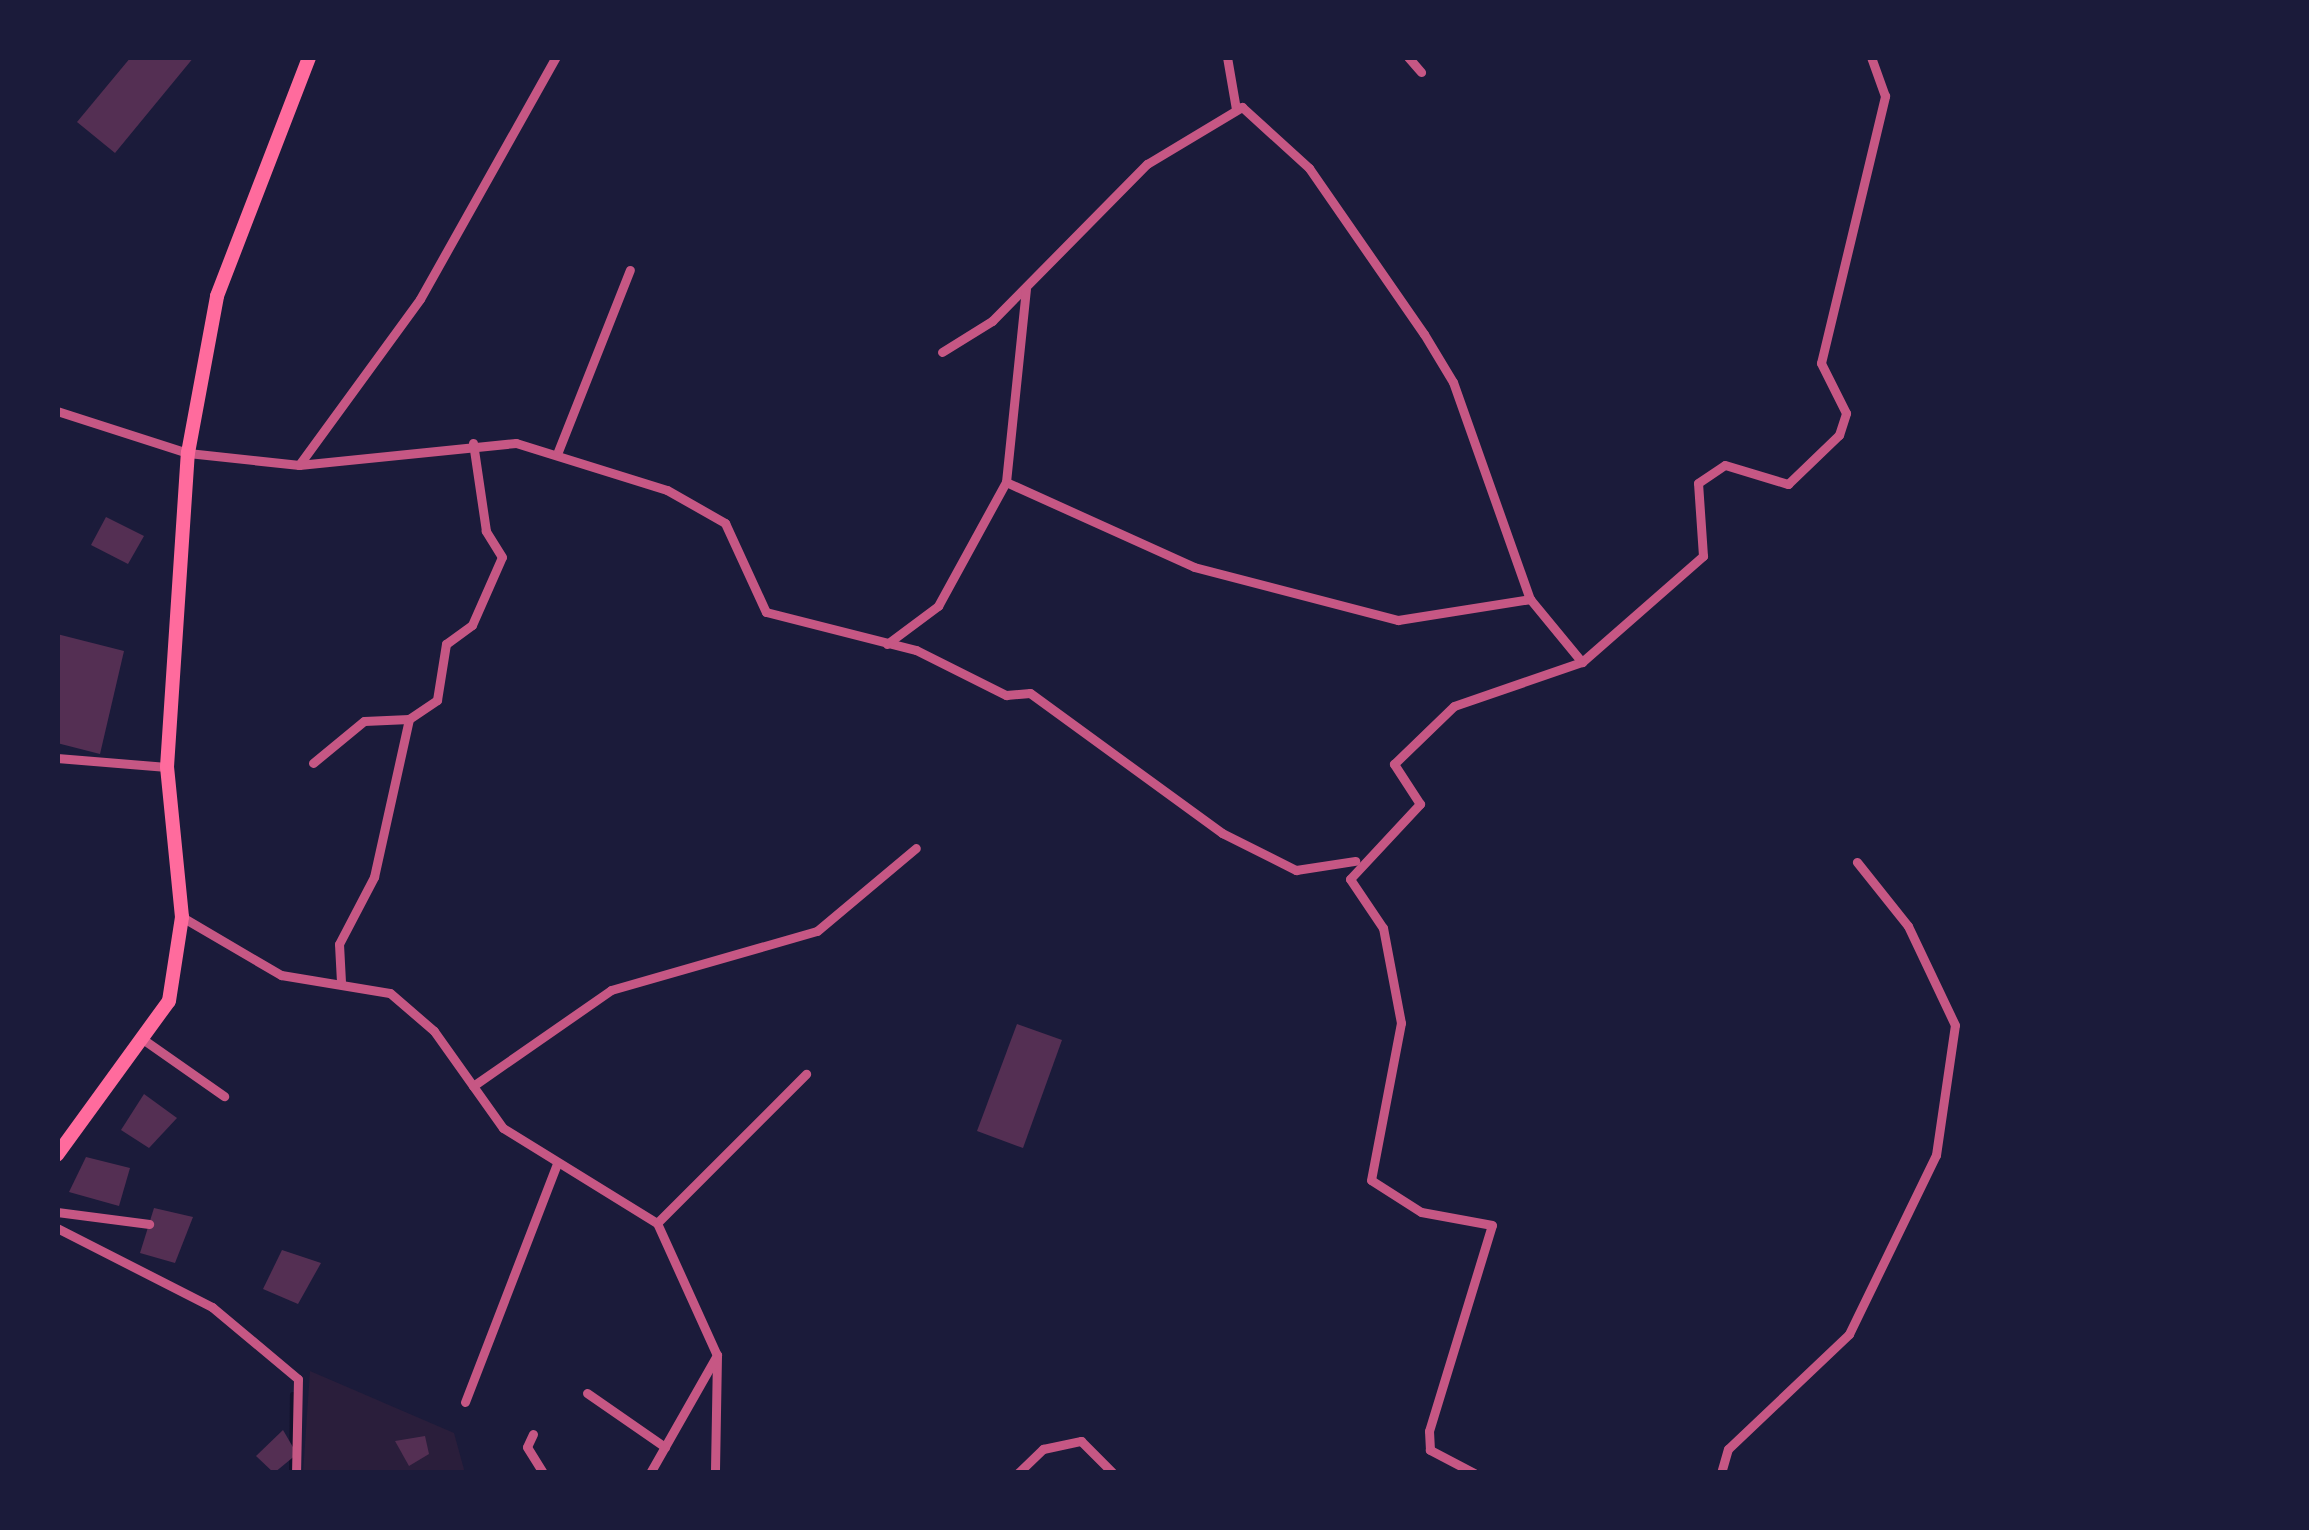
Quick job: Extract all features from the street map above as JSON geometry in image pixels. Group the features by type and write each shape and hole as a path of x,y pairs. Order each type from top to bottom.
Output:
{"main road":[{"path":"57,1155 169,1001 182,917 167,767 188,453 217,296 309,57"}],"street":[{"path":"299,465 420,299 556,57"},
{"path":"1227,57 1236,110 1309,168 1443,366 1530,599 1582,662"},
{"path":"1408,57 1421,72"},
{"path":"57,411 188,453 299,465 473,443 556,454 707,506 766,613 887,644 1064,711 1222,833 1296,870 1355,861 1420,804 1394,764 1454,706 1582,662 1703,556 1698,483 1725,465 1788,484 1839,435 1846,413 1821,363 1885,96 1871,57"},
{"path":"942,352 1025,289 1147,164 1236,110"},
{"path":"556,454 630,270"},
{"path":"887,644 938,606 1006,482 1025,289"},
{"path":"313,763 364,722 410,719 437,700 446,644 472,625 502,557 486,531 473,443"},
{"path":"1006,482 1194,567 1398,620 1530,599"},
{"path":"341,982 339,944 374,877 410,719"},
{"path":"57,758 167,767"},
{"path":"473,1086 611,990 817,932 916,848"},
{"path":"1355,861 1351,890 1383,928 1401,1023 1371,1180 1421,1212 1492,1225 1429,1431 1430,1450 1474,1473"},
{"path":"1721,1473 1728,1449 1850,1334 1936,1155 1955,1025 1908,926 1857,862"},
{"path":"182,917 281,975 341,982 411,1009 503,1128 657,1223 717,1355 715,1473"},
{"path":"144,1040 224,1096"},
{"path":"657,1223 806,1074"},
{"path":"465,1402 557,1164"},
{"path":"57,1212 149,1224"},
{"path":"57,1228 212,1307 298,1379 296,1473"},
{"path":"650,1473 717,1355"},
{"path":"587,1393 664,1447"},
{"path":"532,1434 527,1447 542,1473"},
{"path":"1018,1473 1043,1449 1081,1441 1113,1473"}],"shaded area":[{"path":"310,1371 454,1433 465,1473 303,1473"}],"building":[{"path":"131,57 194,57 115,153 77,122"},
{"path":"106,517 144,536 128,564 91,545"},
{"path":"57,634 124,651 100,754 57,743"},
{"path":"1017,1024 1062,1040 1023,1148 977,1131"},
{"path":"144,1094 177,1118 149,1148 121,1130"},
{"path":"86,1157 130,1168 119,1206 69,1192"},
{"path":"154,1208 193,1217 175,1263 140,1253"},
{"path":"282,1250 321,1263 298,1304 263,1289"},
{"path":"283,1430 297,1454 274,1473 256,1456"},
{"path":"425,1436 429,1454 409,1466 395,1441"}],"waterway":[{"path":"292,1473 293,1395"}]}
